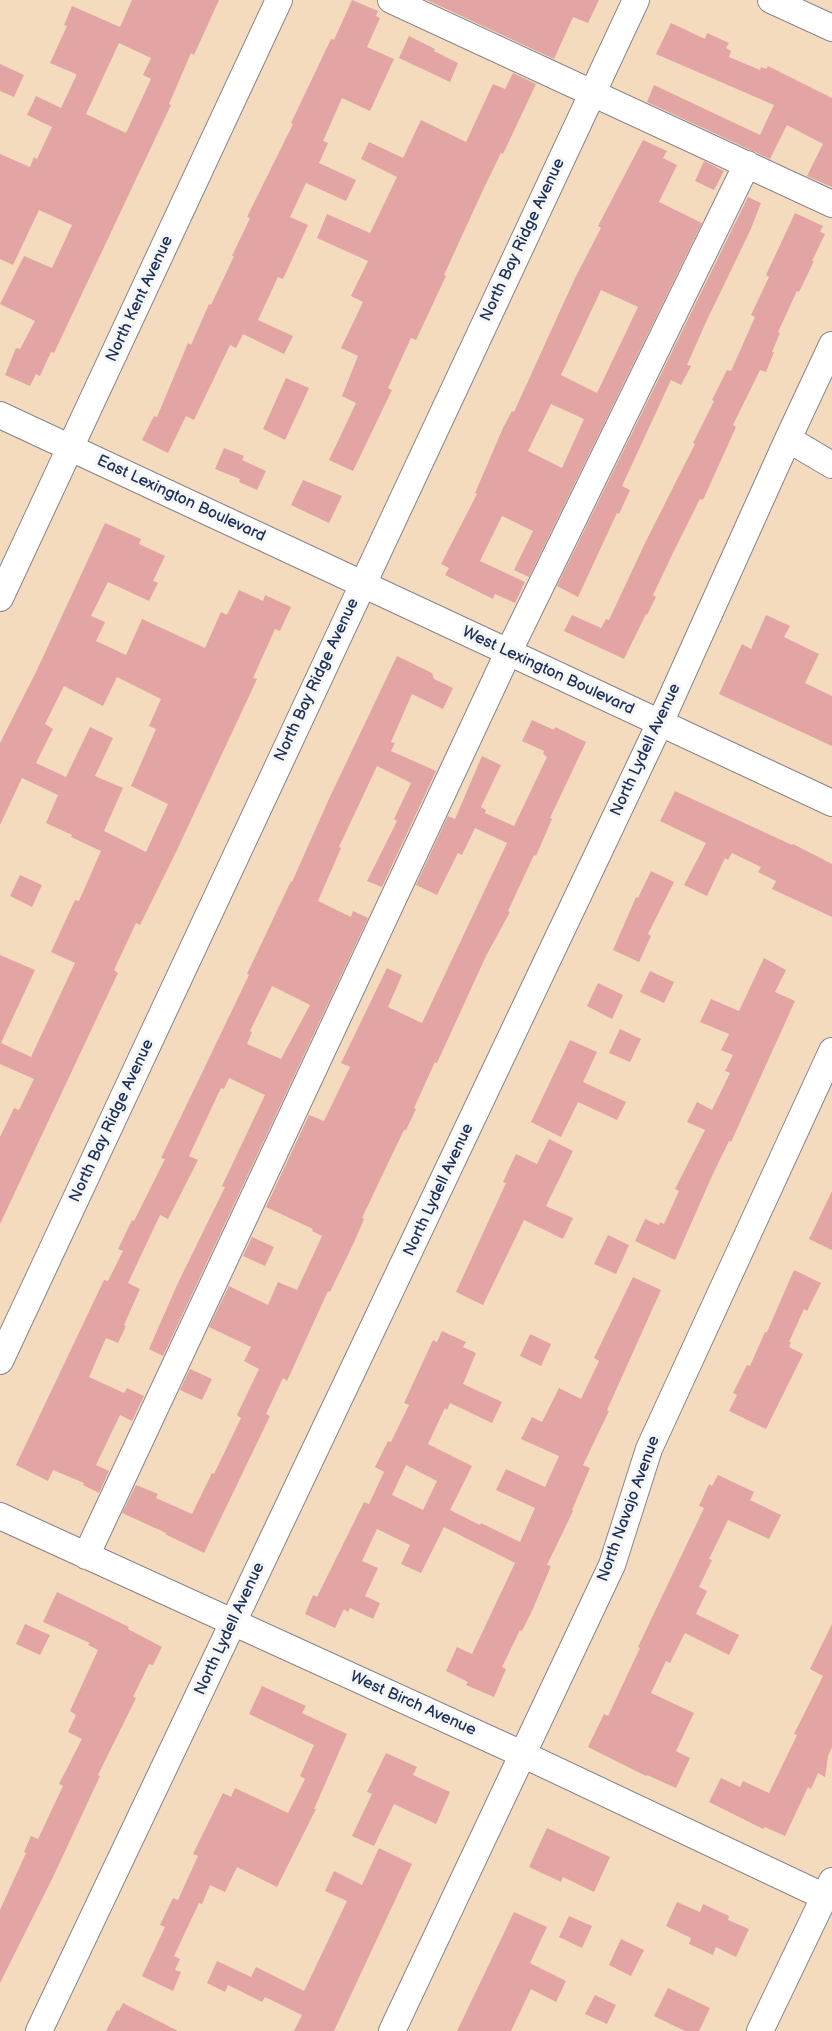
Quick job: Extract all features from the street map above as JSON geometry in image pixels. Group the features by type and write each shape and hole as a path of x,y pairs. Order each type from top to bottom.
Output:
{"street":[{"name":"North Kent Avenue","path":"0,598 279,0"},
{"path":"391,0 832,204"},
{"name":"North Bay Ridge Avenue","path":"0,1361 636,0"},
{"path":"771,0 832,28"},
{"path":"86,1556 508,653 747,164"},
{"name":"North Lydell Avenue","path":"39,2031 660,723 832,345"},
{"name":"East Lexington Boulevard","path":"0,415 362,584"},
{"path":"788,440 832,465"},
{"name":"West Lexington Boulevard","path":"362,584 832,803"},
{"name":"North Navajo Avenue","path":"392,2031 612,1564 649,1449 832,1051"},
{"name":"West Birch Avenue","path":"0,1516 522,1754 828,1889"},
{"path":"760,2031 828,1889"}],"building":[{"path":"132,0 219,0 194,55 191,53 169,104 171,105 54,353 51,352 40,376 36,374 30,386 5,375 16,348 20,349 35,321 0,304 24,256 52,268 72,225 39,210 13,265 0,259 0,154 30,167 34,157 37,159 52,127 27,115 36,96 61,108 76,76 50,63 67,26 64,25 72,6 120,27","holes":["119,43 151,58 143,75 151,79 126,133 86,114"]},
{"path":"352,0 378,11 376,16 380,18 367,47 394,59 370,111 342,98 323,141 328,143 319,163 356,180 346,201 306,183 290,217 308,225 283,279 278,277 258,320 293,336 284,354 243,334 236,348 230,345 194,420 186,416 168,453 142,440 154,416 157,417 188,343 191,345 209,304 211,305 250,218 247,217 293,124 291,123 331,39 334,40"},
{"path":"427,0 599,0 588,23 573,17 554,59"},
{"path":"671,23 705,39 707,33 729,43 726,48 731,51 729,57 760,70 761,67 766,69 768,66 832,98 832,187 807,176 823,144 787,125 770,159 647,102 654,85 760,135 774,105 656,54"},
{"path":"409,36 458,63 450,82 399,58"},
{"path":"0,64 24,75 14,97 0,91"},
{"path":"513,73 536,84 483,190 416,340 411,338 388,388 392,390 353,471 329,460 356,403 342,396 358,356 341,348 363,302 351,296 368,261 317,238 327,214 370,233 397,177 361,159 369,142 403,158 421,120 466,142 493,84 505,89"},
{"path":"643,140 667,151 663,158 677,165 659,202 702,223 529,577 514,570 533,531 502,516 480,561 525,582 515,603 495,594 493,599 445,575 449,568 441,564 477,494 475,493 503,428 512,411 514,412 575,278 601,228 598,226","holes":["601,290 638,307 597,393 561,375","551,404 584,419 562,468 528,451"]},
{"path":"704,161 724,171 714,190 695,181"},
{"path":"748,197 761,203 750,231 706,322 687,365 691,366 681,385 671,380 622,486 630,490 578,597 557,586"},
{"path":"795,213 823,226 820,232 825,234 778,332 780,333 766,372 760,370 733,425 736,427 703,500 700,499 673,553 653,595 656,597 624,659 564,631 572,615 601,628 606,619 609,620 695,444 693,443 714,401 712,400 727,370 731,371 755,317 751,315 769,277 766,275"},
{"path":"286,378 309,388 285,440 263,429"},
{"path":"224,448 244,456 242,460 266,471 257,490 239,482 240,479 215,469"},
{"path":"303,480 342,496 329,523 291,505"},
{"path":"105,523 141,539 139,544 165,556 153,581 158,583 149,601 108,582 91,616 105,622 96,641 126,655 142,619 205,648 221,612 227,615 239,590 263,601 265,595 291,607 280,631 275,629 253,678 257,679 177,850 140,925 136,923 114,970 118,973 0,1224 0,1137 14,1108 19,1110 34,1079 0,1064 0,955 35,970 1,1043 31,1057 75,963 51,952 75,900 79,901 101,851 46,823 58,795 22,778 0,825 0,743 36,672","holes":["117,677 161,699 149,726 156,729 131,786 168,804 146,852 104,831 123,788 95,776 113,738 90,727 66,777 36,763 53,729 45,724 64,686 103,706"]},
{"path":"766,615 790,626 784,637 819,654 805,683 832,696 832,746 719,694 742,644 751,649"},
{"path":"397,656 432,673 434,679 453,688 443,709 412,694 391,742 395,743 391,751 436,771 382,887 367,881 397,821 394,819 411,783 377,766 339,847 341,848 318,901 351,917 353,911 368,918 163,1356 149,1349 177,1285 225,1187 222,1186 265,1095 229,1078 224,1089 221,1088 189,1156 198,1160 168,1219 160,1215 128,1283 140,1289 124,1325 126,1326 118,1343 106,1338 89,1377 124,1393 127,1388 144,1396 132,1421 120,1415 96,1465 109,1471 99,1493 83,1485 84,1483 53,1470 48,1481 16,1465 104,1280 108,1281 123,1251 118,1249 165,1159 161,1158 249,975 247,974","holes":["272,986 310,1005 281,1059 247,1044 252,1032 250,1031"]},
{"path":"532,720 554,730 555,727 586,742 550,818 552,819 536,856 534,855 508,911 510,912 486,956 437,1063 435,1062 414,1108 416,1109 379,1182 362,1218 364,1219 355,1240 330,1292 328,1291 287,1381 283,1378 266,1414 270,1416 204,1553 122,1513 136,1485 158,1494 156,1498 192,1514 212,1473 214,1474 241,1418 237,1415 259,1369 244,1361 251,1347 209,1327 229,1286 268,1305 278,1282 297,1290 322,1236 312,1231 313,1229 266,1207 309,1115 324,1121 350,1067 341,1063 387,968 402,975 388,1007 422,1023 507,843 475,828 462,855 458,853 437,895 416,885 448,816 455,819 482,756 501,765 481,807 486,810 485,813 514,826 547,757 543,754 544,751 522,741"},
{"path":"675,791 832,864 832,917 772,889 776,881 758,872 761,867 732,853 728,860 725,858 707,896 684,885 706,843 660,821"},
{"path":"651,871 674,882 648,934 651,936 639,962 613,950 636,897 638,898"},
{"path":"20,875 42,885 32,907 10,896"},
{"path":"764,958 786,970 775,992 795,1001 675,1260 635,1241 645,1219 659,1225 660,1222 664,1224 679,1191 675,1189 705,1130 687,1122 697,1102 712,1110 730,1073 725,1071 733,1055 721,1050 729,1034 700,1022 711,999 739,1011"},
{"path":"650,971 674,982 664,1003 640,992"},
{"path":"598,983 623,995 612,1019 587,1006"},
{"path":"620,1029 641,1039 630,1062 609,1053"},
{"path":"570,1040 597,1052 583,1082 626,1102 617,1120 578,1102 561,1137 531,1122"},
{"path":"549,1139 573,1151 546,1206 573,1218 563,1239 524,1220 483,1305 456,1292 506,1183 503,1182 516,1154 537,1164"},
{"path":"832,1191 832,1250 809,1239"},
{"path":"608,1235 629,1245 616,1274 594,1264"},
{"path":"252,1237 274,1247 265,1266 243,1256"},
{"path":"794,1270 821,1283 807,1311 804,1309 789,1342 791,1342 789,1347 803,1354 766,1429 729,1411 737,1395 733,1393 767,1332"},
{"path":"633,1277 661,1290 583,1465 590,1468 573,1511 547,1565 551,1566 532,1611 502,1667 506,1669 494,1697 466,1685 468,1682 446,1671 457,1647 472,1654 515,1563 444,1527 421,1573 401,1564 410,1545 377,1529 362,1561 378,1568 365,1596 380,1603 373,1619 350,1608 348,1612 344,1609 335,1628 305,1614 313,1595 317,1597 364,1502 369,1504 384,1472 375,1467 388,1441 391,1442 409,1405 404,1403 433,1340 437,1342 442,1331 466,1342 463,1347 476,1353 463,1384 502,1402 492,1423 450,1403 447,1410 445,1408 428,1444 472,1466 450,1510 520,1542 535,1508 496,1490 506,1469 545,1487 559,1456 521,1439 532,1417 542,1422 559,1388 581,1399 599,1361 594,1358","holes":["406,1465 437,1481 423,1510 392,1495"]},
{"path":"530,1334 551,1344 541,1366 520,1356"},
{"path":"190,1369 212,1379 202,1400 180,1390"},
{"path":"718,1475 754,1492 750,1500 781,1515 769,1539 728,1520 709,1559 712,1560 699,1587 707,1591 696,1614 739,1635 729,1655 685,1633 670,1663 666,1661 651,1693 694,1713 676,1751 690,1758 676,1788 588,1747 604,1714 608,1716 704,1508 699,1506 709,1484 712,1486"},
{"path":"57,1592 129,1627 128,1629 162,1647 153,1665 149,1664 133,1697 136,1698 98,1775 100,1776 54,1875 0,1983 0,1910 26,1853 24,1852 31,1836 38,1839 63,1786 59,1784 82,1739 68,1732 76,1715 70,1711 98,1650 88,1645 90,1643 43,1622"},
{"path":"25,1624 50,1635 40,1655 16,1644"},
{"path":"832,1624 832,1747 828,1756 825,1777 818,1773 811,1789 808,1787 785,1836 765,1827 763,1829 709,1802 721,1778 740,1787 743,1781 769,1793 797,1735 794,1734 823,1676 810,1669"},
{"path":"262,1686 306,1706 302,1713 347,1734 314,1809 316,1809 277,1887 237,1867 225,1892 210,1885 174,1956 180,1959 175,1970 181,1972 173,1991 142,1976 165,1927 160,1925 173,1898 178,1900 198,1856 193,1854 223,1793 231,1797 235,1788 288,1813 305,1779 300,1776 314,1745 249,1714"},
{"path":"386,1753 417,1767 413,1775 450,1792 436,1824 394,1804 374,1846 352,1836 372,1794 367,1792"},
{"path":"547,1828 610,1857 594,1892 563,1877 561,1882 529,1867"},
{"path":"379,1848 412,1864 334,2031 294,2031 302,2015 265,1997 262,2002 228,1985 225,1992 207,1983 217,1961 251,1977 256,1967 304,1991 347,1901 325,1891 334,1871 362,1885"},
{"path":"677,1902 700,1912 703,1904 729,1916 728,1920 749,1929 736,1957 716,1947 713,1955 689,1944 691,1938 666,1926"},
{"path":"514,1912 547,1927 530,1963 566,1981 556,2002 531,1989 511,2031 457,2031"},
{"path":"569,1916 592,1926 582,1948 559,1937"},
{"path":"621,1939 644,1950 631,1976 609,1965"},
{"path":"668,1988 710,2008 699,2031 685,2031 654,2016"},
{"path":"595,1995 616,2005 607,2024 585,2014"},
{"path":"123,2003 178,2031 106,2031"}]}
